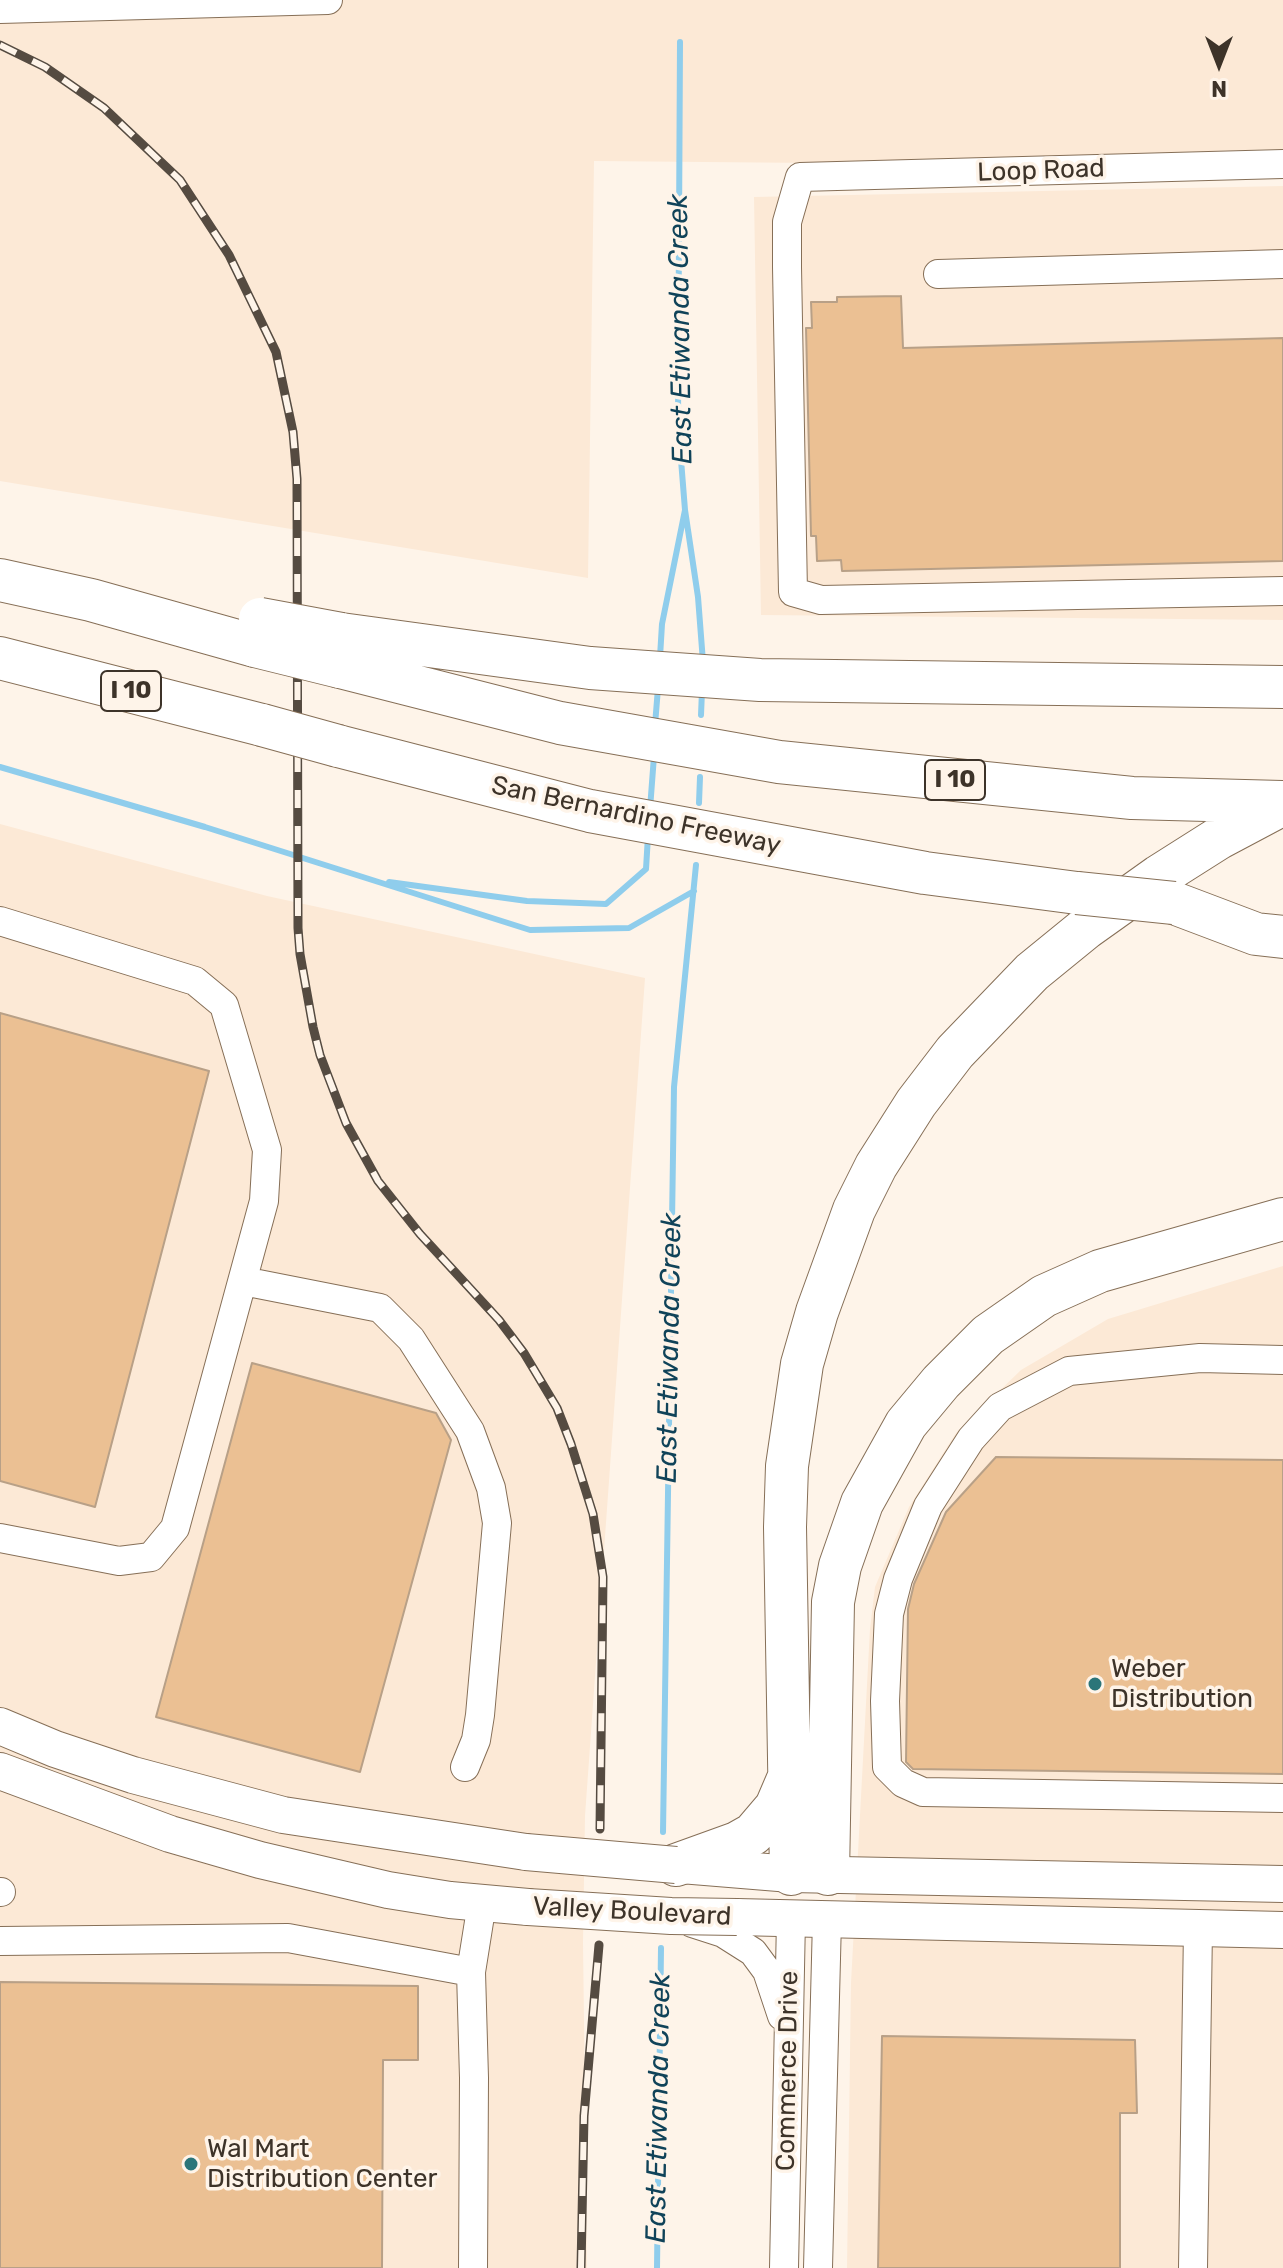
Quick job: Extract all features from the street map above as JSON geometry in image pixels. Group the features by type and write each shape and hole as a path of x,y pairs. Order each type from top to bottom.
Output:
{"highway":[{"name":"I 10","path":"0,580 340,650 560,723 779,762 1132,798 1283,803"},
{"path":"340,650 760,680 1283,687"},
{"name":"San Bernardino Freeway","path":"0,658 590,811 925,873 1077,893 1283,913"},
{"path":"809,1874 788,1779 787,1466 802,1364 817,1312 854,1210 904,1121 955,1052 1032,972 1086,928 1159,876 1283,803"},
{"path":"1174,903 1256,934 1283,937"},
{"path":"809,1874 833,1602 840,1566 862,1503 906,1424 941,1382 988,1335 1044,1296 1100,1271 1283,1219"},
{"path":"676,1865 737,1856 776,1807 788,1779"}],"main road":[{"name":"Valley Boulevard","path":"0,1726 55,1749 133,1775 283,1815 526,1852 676,1865"},
{"name":"Valley Boulevard","path":"0,1771 170,1834 260,1860 388,1890 482,1903 671,1916 736,1928 791,1919 1283,1930"},
{"name":"Valley Boulevard","path":"737,1856 809,1874 1283,1884"},
{"name":"Commerce Drive","path":"791,1919 809,1874"},
{"name":"Commerce Drive","path":"809,1874 827,1920"}],"street":[{"path":"0,9 328,0"},
{"name":"Loop Road","path":"1283,164 800,177 787,222 793,592 821,600 1283,591"},
{"path":"938,274 1283,264"},
{"path":"0,921 195,981 224,1005 267,1150 264,1201 175,1528 151,1557 119,1561 0,1538"},
{"path":"243,1281 380,1308 411,1339 470,1431 491,1488 497,1523 480,1715 476,1740 465,1767"},
{"path":"1283,1360 1200,1358 1069,1371 1000,1407 971,1439 928,1506 898,1579 889,1614 885,1742 887,1767 903,1783 923,1792 1283,1798"},
{"path":"473,2268 471,1972 482,1903"},
{"name":"Commerce Drive","path":"784,2268 791,1919"},
{"name":"Commerce Drive","path":"818,2268 827,1920"},
{"path":"736,1928 767,1971 788,2031"},
{"path":"1193,2268 1198,1928"},
{"path":"0,1941 288,1938 471,1972"}],"shaded area":[{"path":"0,0 1283,0 1283,149 814,163 594,161 588,578 0,481"},
{"path":"1283,186 1283,620 761,615 754,197"},
{"path":"0,824 267,896 645,978 585,1816 583,1942 587,2268 0,2268"},
{"path":"1283,1266 1283,2268 847,2268 851,1983 870,1629 875,1587 909,1507 956,1433 1021,1370 1108,1319"}],"building":[{"path":"901,296 903,348 1283,338 1283,561 842,571 841,560 817,561 816,536 811,536 806,328 812,328 811,302 837,302 837,297"},
{"path":"0,1013 209,1071 95,1507 0,1481"},
{"path":"252,1363 436,1413 451,1440 360,1772 156,1717"},
{"name":"Weber Distribution","path":"996,1457 1283,1460 1283,1774 913,1769 906,1762 908,1609 914,1584 946,1512"},
{"name":"Wal Mart Distribution Center","path":"0,1982 418,1986 418,2060 383,2060 382,2268 0,2268"},
{"path":"882,2036 1135,2040 1137,2113 1120,2113 1120,2268 878,2268"}],"waterway":[{"name":"East Etiwanda Creek","path":"680,42 678,422 703,662"},
{"path":"660,657 662,624 685,510"},
{"path":"655,725 658,688"},
{"name":"East Etiwanda Creek","path":"701,715 702,691"},
{"path":"650,809 654,756"},
{"path":"0,767 205,827 530,930 629,928 694,891"},
{"name":"East Etiwanda Creek","path":"699,803 700,777"},
{"path":"389,882 527,901 606,904 646,869 648,836"},
{"name":"East Etiwanda Creek","path":"663,1832 674,1087 696,865"},
{"name":"East Etiwanda Creek","path":"657,2268 661,1948"}],"railway":[{"path":"0,45 45,67 104,108 180,180 229,255 276,352 293,432 297,479 298,928 313,1027 320,1055 346,1123 378,1181 524,1353 557,1408 571,1444 593,1514 603,1577 600,1829"},
{"path":"581,2268 584,2116 599,1945"}],"place":[{"name":"Weber Distribution","path":"1095,1684"},
{"name":"Wal Mart Distribution Center","path":"191,2164"}]}
